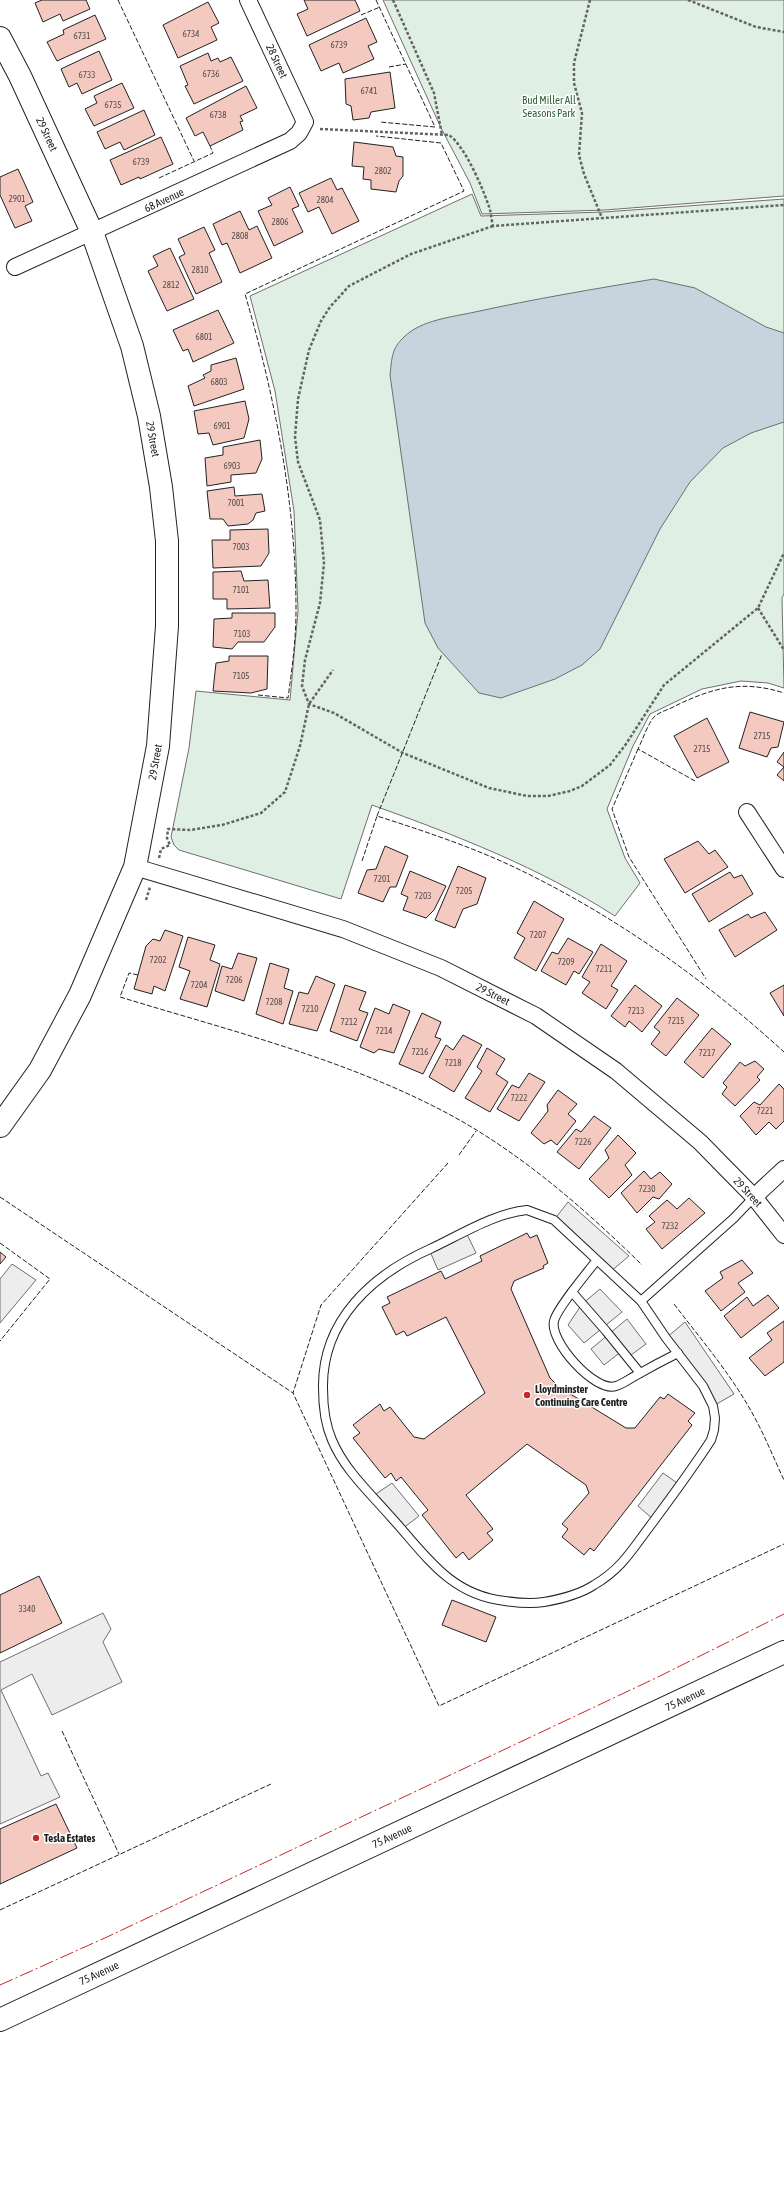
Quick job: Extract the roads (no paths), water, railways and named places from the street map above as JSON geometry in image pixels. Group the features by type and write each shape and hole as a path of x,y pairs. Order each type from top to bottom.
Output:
{"street":[{"name":"28 Street","path":"248,0 305,122"},
{"name":"29 Street","path":"0,38 20,76 92,232 132,346 149,416 161,487 167,541 167,626 163,702 158,746 135,867 80,995 40,1070 0,1126"},
{"name":"68 Avenue","path":"15,267 290,141 299,133 305,122"},
{"path":"748,812 784,869"},
{"name":"29 Street","path":"135,867 343,929 441,968 536,1016 616,1071 700,1142 754,1197 784,1236"},
{"path":"754,1197 784,1169"},
{"name":"75 Avenue","path":"0,2020 784,1652"}],"lane":[{"path":"640,1301 734,1218 754,1197"},
{"path":"527,1210 554,1220 596,1261 640,1301 703,1386 713,1406 714,1430 711,1440 625,1561 594,1586 560,1599 523,1603 483,1598 455,1584 429,1561 352,1472 331,1439 325,1416 323,1378 328,1347 341,1319 363,1292 380,1277 412,1256 514,1211 527,1210"},
{"path":"596,1261 572,1292 554,1321 556,1336 573,1360 590,1378 602,1385 615,1387 678,1353"},
{"path":"572,1292 640,1373"}],"place":[{"name":"Lloydminster Continuing Care Centre","path":"527,1395"},
{"name":"Tesla Estates","path":"36,1838"}],"park label":[{"name":"Bud Miller All Seasons Park","path":"549,106"}]}
